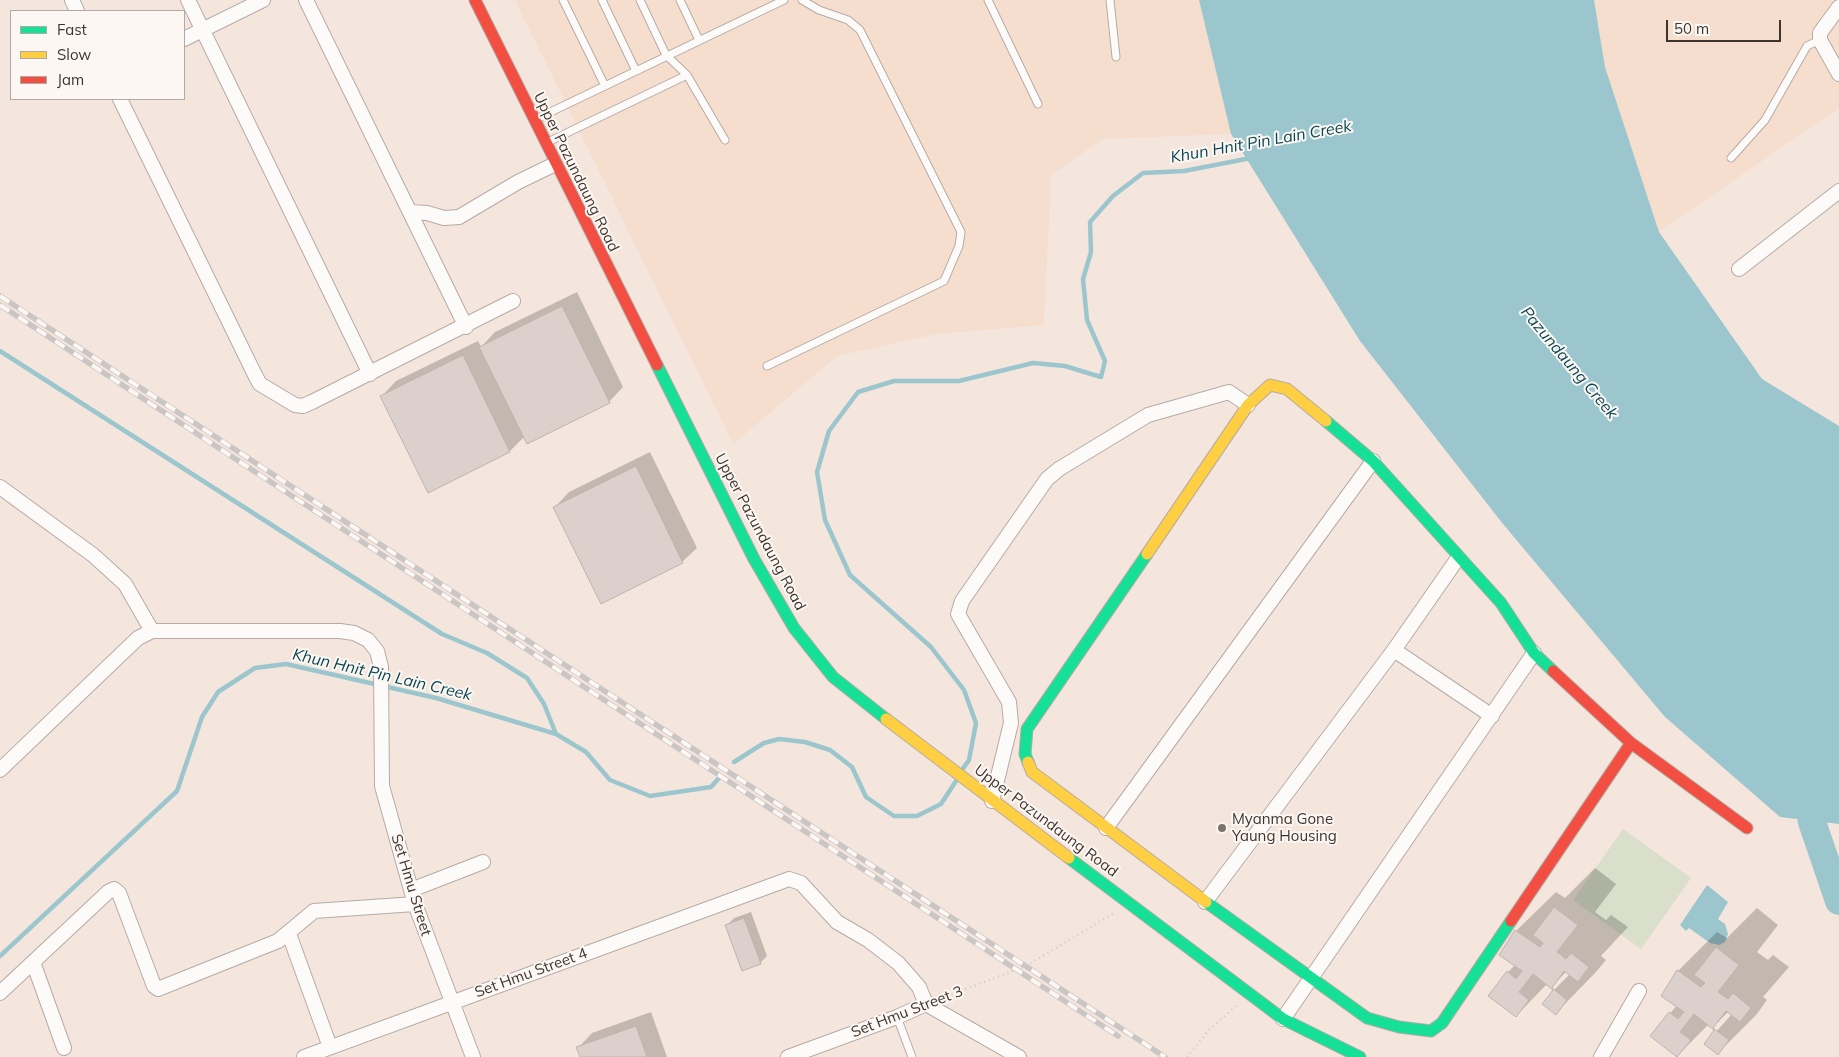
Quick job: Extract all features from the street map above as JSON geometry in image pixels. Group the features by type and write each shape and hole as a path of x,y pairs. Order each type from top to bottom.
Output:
{"street":[{"path":"188,0 370,374"},
{"path":"185,39 263,0"},
{"path":"306,0 466,326"},
{"name":"Upper Pazundaung Road","path":"475,0 555,164 754,559 794,628 833,677 992,801 1249,994 1284,1019 1360,1057"},
{"path":"1839,7 1820,33 1820,40 1839,74"},
{"path":"120,100 215,297 260,384 295,405 303,406 513,301"},
{"path":"410,212 428,213 444,218 459,217 518,182 555,164"},
{"path":"1739,268 1839,191"},
{"path":"1631,743 1442,1023 1430,1030 1399,1027 1367,1018 1205,902 1032,772 1025,754 1027,729 1248,405 1270,384 1286,389 1372,461 1458,558 1501,603 1534,653 1631,743 1746,828"},
{"path":"992,801 1011,723 1010,702 958,614 962,601 1046,479 1059,469 1148,415 1229,392 1248,405"},
{"path":"1106,828 1372,461"},
{"path":"0,487 93,554 124,584 152,631 138,638 0,770"},
{"path":"1205,902 1394,650 1458,558"},
{"name":"Set Hmu Street","path":"152,631 340,631 354,633 368,640 377,651 381,667 382,786 415,904 473,1057"},
{"path":"1394,650 1492,716"},
{"path":"1284,1019 1310,978 1534,653"},
{"path":"411,890 483,862"},
{"name":"Set Hmu Street 4","path":"304,1057 789,879 801,883 837,922 868,940 898,963 919,987 926,1004"},
{"path":"0,994 108,892 114,889 120,893 154,986 158,989 278,941 314,912 415,904"},
{"path":"289,934 330,1047"},
{"path":"33,962 64,1048"},
{"path":"1600,1057 1639,991"},
{"path":"926,1004 1019,1057"},
{"name":"Set Hmu Street 3","path":"788,1057 897,1017 926,1004"}],"lane":[{"path":"563,0 604,86"},
{"path":"602,0 636,71"},
{"path":"640,0 666,56 687,76 725,140"},
{"path":"680,0 699,40"},
{"path":"534,120 784,0"},
{"path":"767,366 944,281 951,269 961,232 860,30 848,20 819,10 802,0"},
{"path":"988,0 1038,104"},
{"path":"1110,0 1116,57"},
{"path":"1731,158 1765,120 1807,46 1820,40"},
{"path":"545,143 687,76"},
{"path":"897,1017 912,1057"}],"path":[{"name":"Set Hmu Street 3","path":"926,1004 1026,966 1130,904"},
{"path":"1187,1057 1209,1030 1249,994"}],"shaded area":[{"path":"515,0 1199,0 1231,134 1103,139 1051,175 1044,325 937,334 837,356 733,444"},
{"path":"1594,0 1839,0 1839,108 1659,232 1605,67"}],"green space":[{"path":"1623,829 1691,878 1641,949 1573,900"}],"water":[{"name":"Pazundaung Creek","path":"1199,0 1594,0 1605,67 1659,232 1762,379 1839,426 1839,824 1780,817 1665,717 1503,524 1360,341 1231,134"},
{"path":"1707,885 1728,902 1718,919 1725,924 1728,934 1725,942 1719,945 1710,943 1689,928 1686,931 1680,925"}],"building":[{"path":"562,306 610,403 527,444 479,347"},
{"path":"463,355 510,452 428,493 380,396"},
{"path":"636,466 683,563 601,604 553,507"},
{"path":"1554,907 1578,925 1557,952 1566,959 1571,953 1589,967 1578,982 1564,971 1552,988 1567,1000 1556,1015 1542,1004 1553,990 1533,974 1519,992 1529,1000 1516,1017 1488,996 1507,971 1516,979 1522,971 1499,955 1515,930 1540,947 1543,943 1533,935"},
{"path":"744,918 761,964 742,971 725,925"},
{"path":"1716,947 1739,965 1718,992 1728,999 1733,993 1751,1008 1740,1022 1726,1011 1713,1028 1729,1040 1718,1055 1704,1044 1714,1030 1694,1014 1680,1032 1691,1040 1677,1057 1650,1036 1669,1012 1678,1019 1684,1012 1661,996 1677,970 1701,987 1705,983 1694,975"},
{"path":"636,1026 647,1057 580,1057 576,1047"}],"waterway":[{"name":"Khun Hnit Pin Lain Creek","path":"962,770 969,760 976,723 964,690 931,647 850,575 825,520 817,472 829,431 858,392 894,381 959,381 1033,363 1065,366 1101,377 1105,361 1087,320 1083,279 1091,252 1090,222 1113,196 1143,173 1184,171 1251,158"},
{"path":"0,351 442,634 487,653 527,678 544,704 556,734"},
{"name":"Khun Hnit Pin Lain Creek","path":"0,956 177,791 202,717 218,692 255,668 286,664 436,698 556,734 586,752 610,780 650,796 711,787 719,778"},
{"name":"Khun Hnit Pin Lain Creek","path":"734,762 764,743 779,739 805,742 830,750 852,767 866,797 894,816 917,816 941,804 956,781"},
{"path":"1805,785 1812,822 1839,901"}],"railway":[{"path":"0,296 1165,1057"},
{"path":"0,305 1118,1036"}],"traffic: fast":[{"path":"657,365 754,559 794,628 833,677 886,719"},
{"path":"1326,421 1373,461 1501,603 1534,653 1553,671"},
{"path":"1028,762 1025,754 1027,729 1147,554"},
{"path":"1069,858 1283,1019 1360,1057"},
{"path":"1206,902 1367,1018 1399,1027 1431,1031 1442,1023 1511,921"}],"traffic: slow":[{"path":"1147,554 1248,405 1270,385 1287,389 1326,421"},
{"path":"886,719 1069,858"},
{"path":"1028,762 1032,772 1206,902"}],"traffic: jam":[{"path":"475,0 657,365"},
{"path":"1553,671 1631,743 1747,828"},
{"path":"1511,921 1631,743"}],"place":[{"name":"Myanma Gone Yaung Housing","path":"1222,828"}]}
